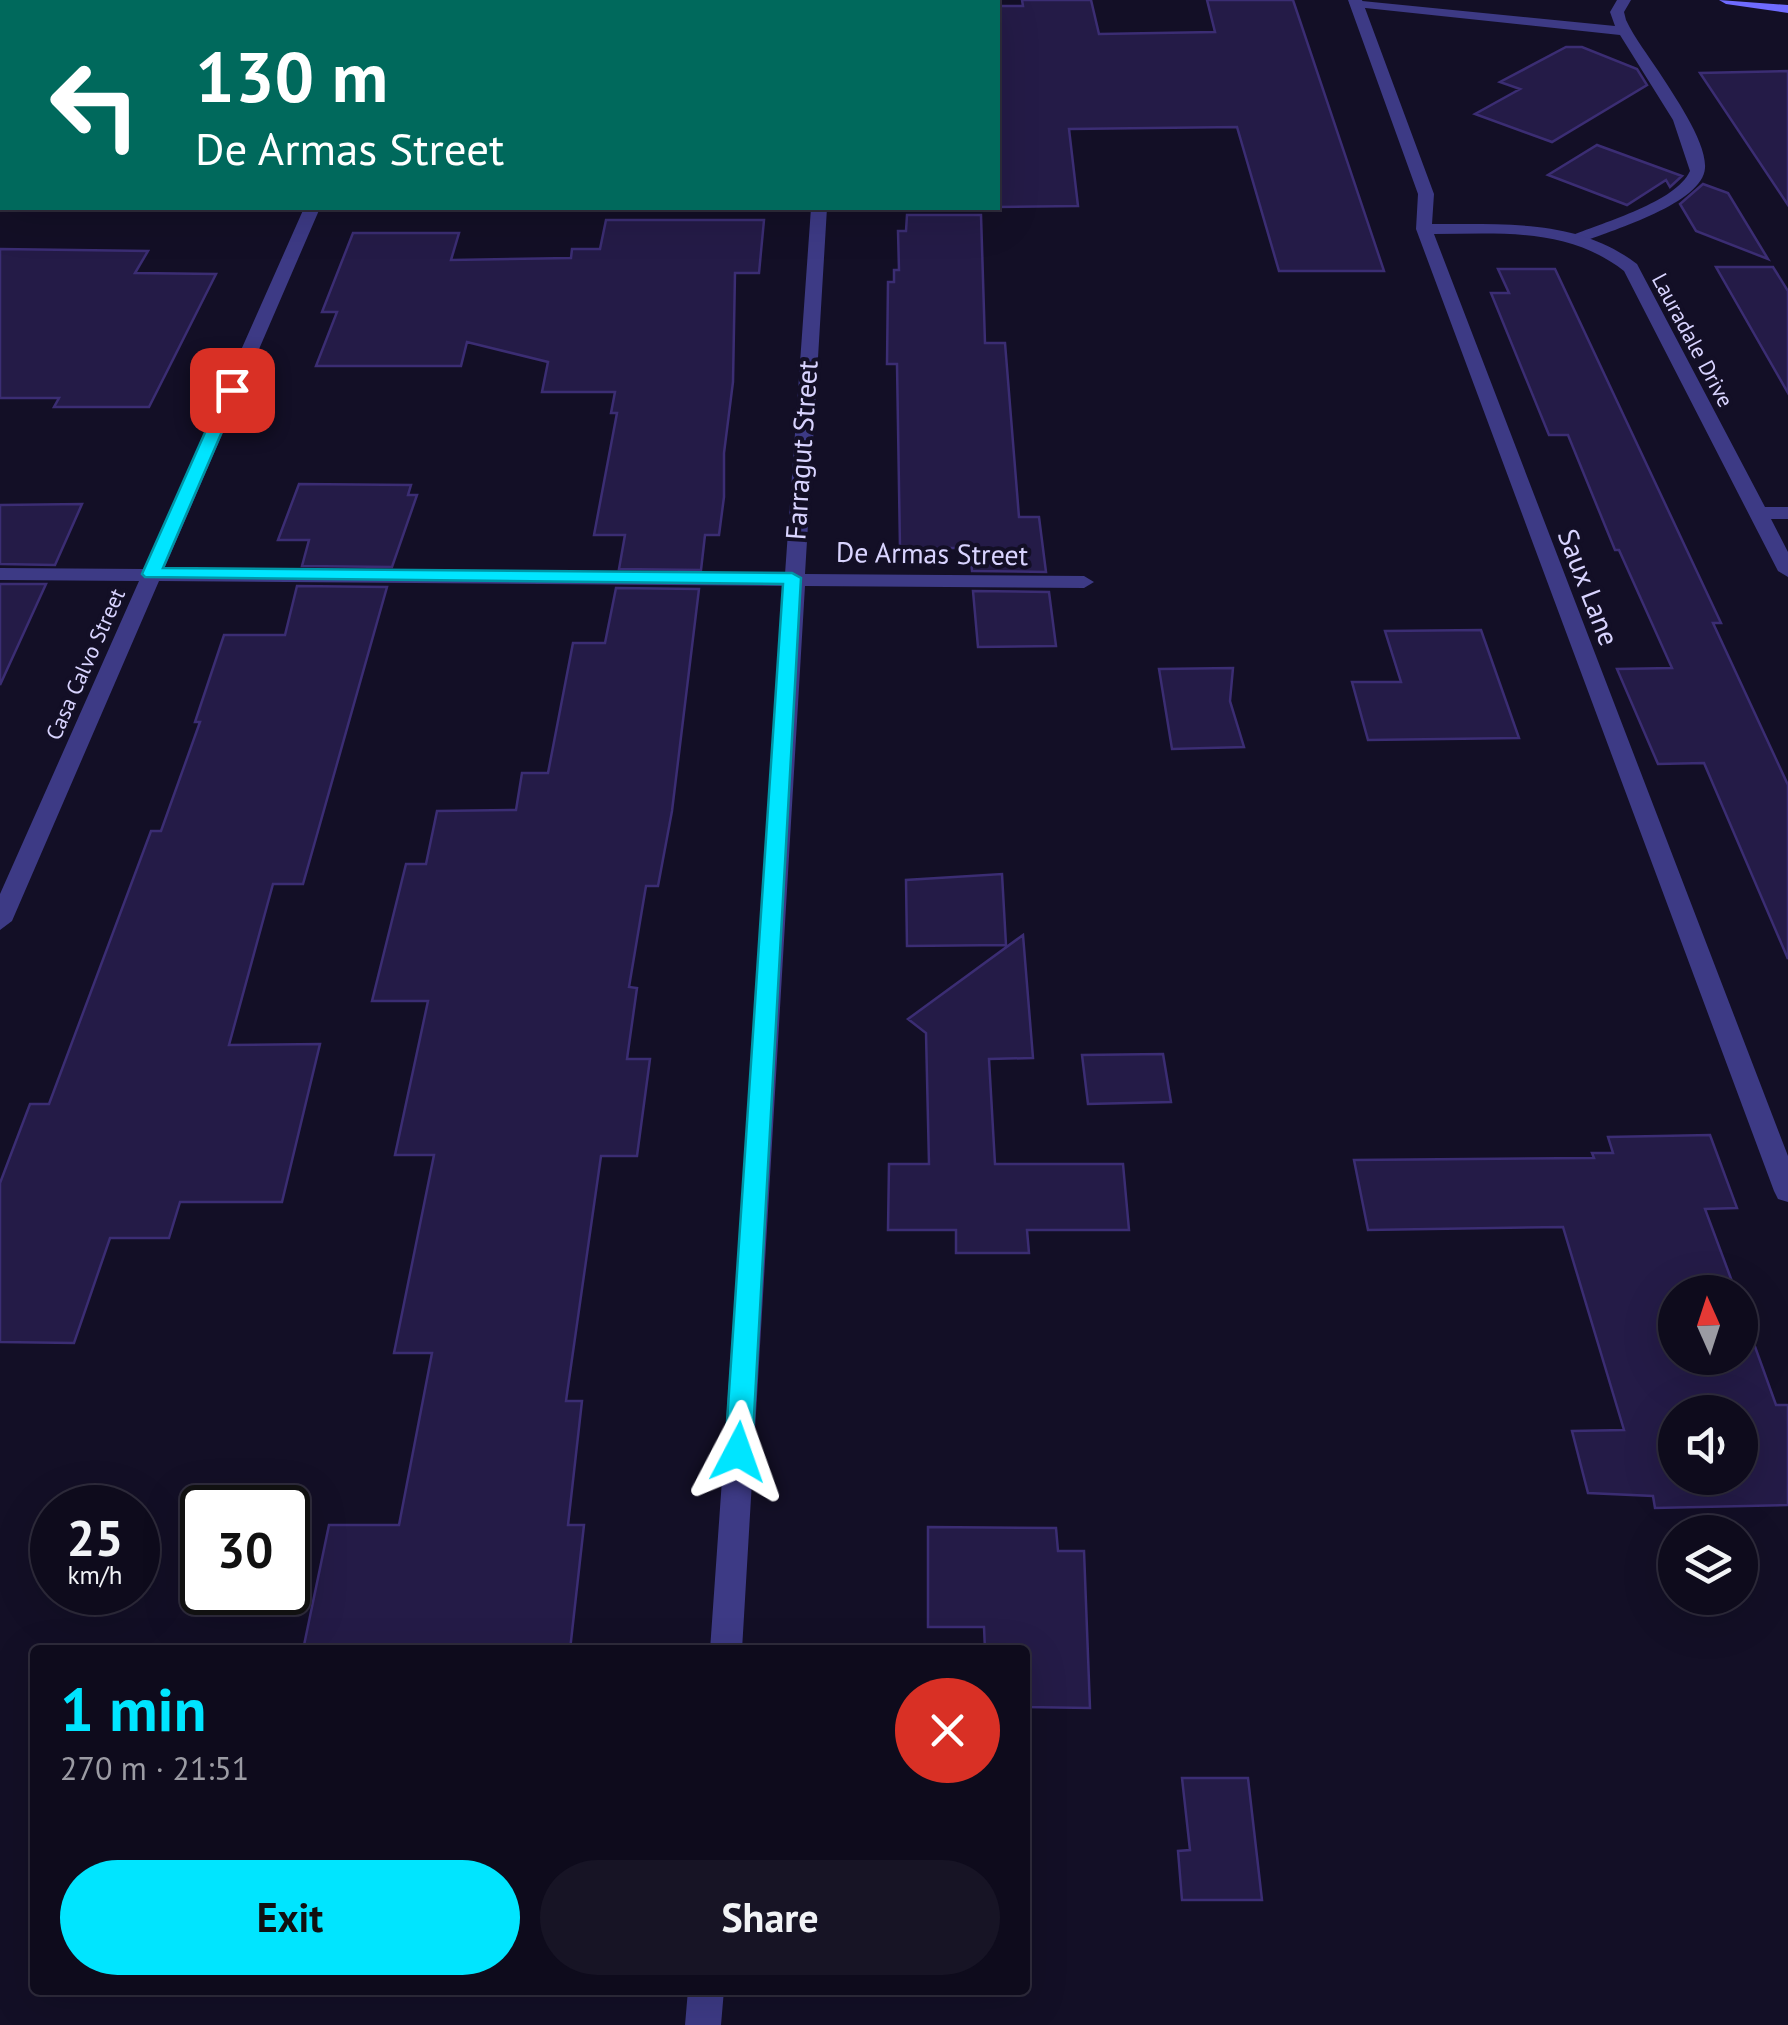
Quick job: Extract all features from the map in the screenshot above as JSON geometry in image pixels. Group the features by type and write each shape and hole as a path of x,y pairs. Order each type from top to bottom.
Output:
{"main road":[{"path":"1726,0 1788,8"}],"street":[{"path":"1579,238 1670,200 1694,184 1698,171 1682,126 1624,32 1616,12 1624,0"},
{"path":"1356,1 1624,32"},
{"name":"Saux Lane","path":"1356,1 1426,194 1424,228 1788,1191"},
{"name":"Casa Calvo Street","path":"0,921 311,210"},
{"name":"Farragut Street","path":"726,1645 818,210"},
{"name":"Lauradale Drive","path":"1424,228 1538,232 1579,238 1612,250 1630,268 1788,572"},
{"path":"1758,512 1788,512"},
{"name":"De Armas Street","path":"0,574 1084,582"},
{"path":"704,2025 706,1995"}],"building":[{"path":"1022,0 1091,0 1099,34 1215,32 1207,0 1293,0 1384,271 1279,271 1237,127 1069,129 1078,206 1000,207 1000,6 1023,6"},
{"path":"1566,47 1582,47 1637,69 1647,85 1552,142 1475,114 1520,89 1500,82"},
{"path":"1788,71 1788,205 1700,73"},
{"path":"1597,145 1682,176 1670,187 1666,180 1627,205 1548,175"},
{"path":"1703,184 1728,193 1768,259 1696,231 1680,204"},
{"path":"907,215 981,215 985,343 1005,343 1019,517 1039,517 1046,572 972,571 970,548 900,548 897,364 887,364 888,282 894,282 894,270 899,270 898,231 906,231"},
{"path":"606,220 764,220 759,273 735,273 733,382 724,453 724,497 719,535 705,535 701,570 619,569 625,535 594,535 617,413 611,413 615,392 542,392 548,362 467,342 461,366 316,366 337,312 322,312 353,233 459,233 451,260 571,258 572,249 600,249"},
{"path":"0,249 148,251 135,273 216,274 149,407 54,407 59,398 0,398"},
{"path":"1716,267 1773,267 1788,291 1788,393"},
{"path":"1498,269 1555,269 1721,623 1713,623 1788,785 1788,959 1704,763 1658,764 1617,669 1672,668 1619,550 1615,550 1568,435 1549,435 1491,293 1509,293"},
{"path":"299,484 411,485 408,495 417,495 392,567 302,566 309,540 278,540"},
{"path":"82,504 55,565 0,564 0,505"},
{"path":"0,584 46,584 0,685"},
{"path":"297,586 387,587 303,884 273,884 229,1045 320,1044 282,1202 180,1202 169,1238 110,1238 74,1343 0,1342 0,1183 30,1104 49,1104 151,831 161,831 200,722 195,722 224,635 285,635"},
{"path":"616,588 699,589 672,811 658,886 646,886 629,987 637,988 627,1059 650,1059 637,1156 601,1156 566,1401 582,1401 568,1525 584,1525 571,1645 304,1645 329,1525 399,1525 432,1353 394,1353 434,1155 395,1155 428,1001 372,1001 406,864 426,864 437,811 516,810 522,773 548,773 573,643 605,643"},
{"path":"973,591 1049,592 1056,646 978,647"},
{"path":"1481,630 1519,738 1368,740 1352,682 1401,682 1385,631"},
{"path":"1233,668 1230,701 1244,747 1172,749 1159,669"},
{"path":"1002,874 1006,945 907,946 906,880"},
{"path":"1023,935 1033,1058 989,1059 995,1164 1123,1164 1129,1230 1027,1230 1029,1253 956,1253 956,1230 888,1230 889,1164 929,1164 926,1033 908,1019"},
{"path":"1163,1054 1171,1102 1088,1104 1082,1055"},
{"path":"1710,1135 1737,1208 1705,1209 1730,1275 1658,1275 1658,1375 1758,1375 1758,1355 1776,1405 1788,1405 1788,1505 1655,1508 1653,1496 1588,1493 1572,1431 1624,1430 1563,1227 1368,1230 1354,1160 1594,1158 1592,1153 1613,1153 1608,1137"},
{"path":"928,1527 1056,1528 1058,1551 1084,1551 1090,1708 1030,1707 1030,1645 985,1645 984,1627 928,1627"},
{"path":"1182,1778 1248,1778 1262,1900 1182,1900 1178,1851 1190,1850"}],"route":[{"path":"232,390 152,574 792,578 738,1452"}]}
